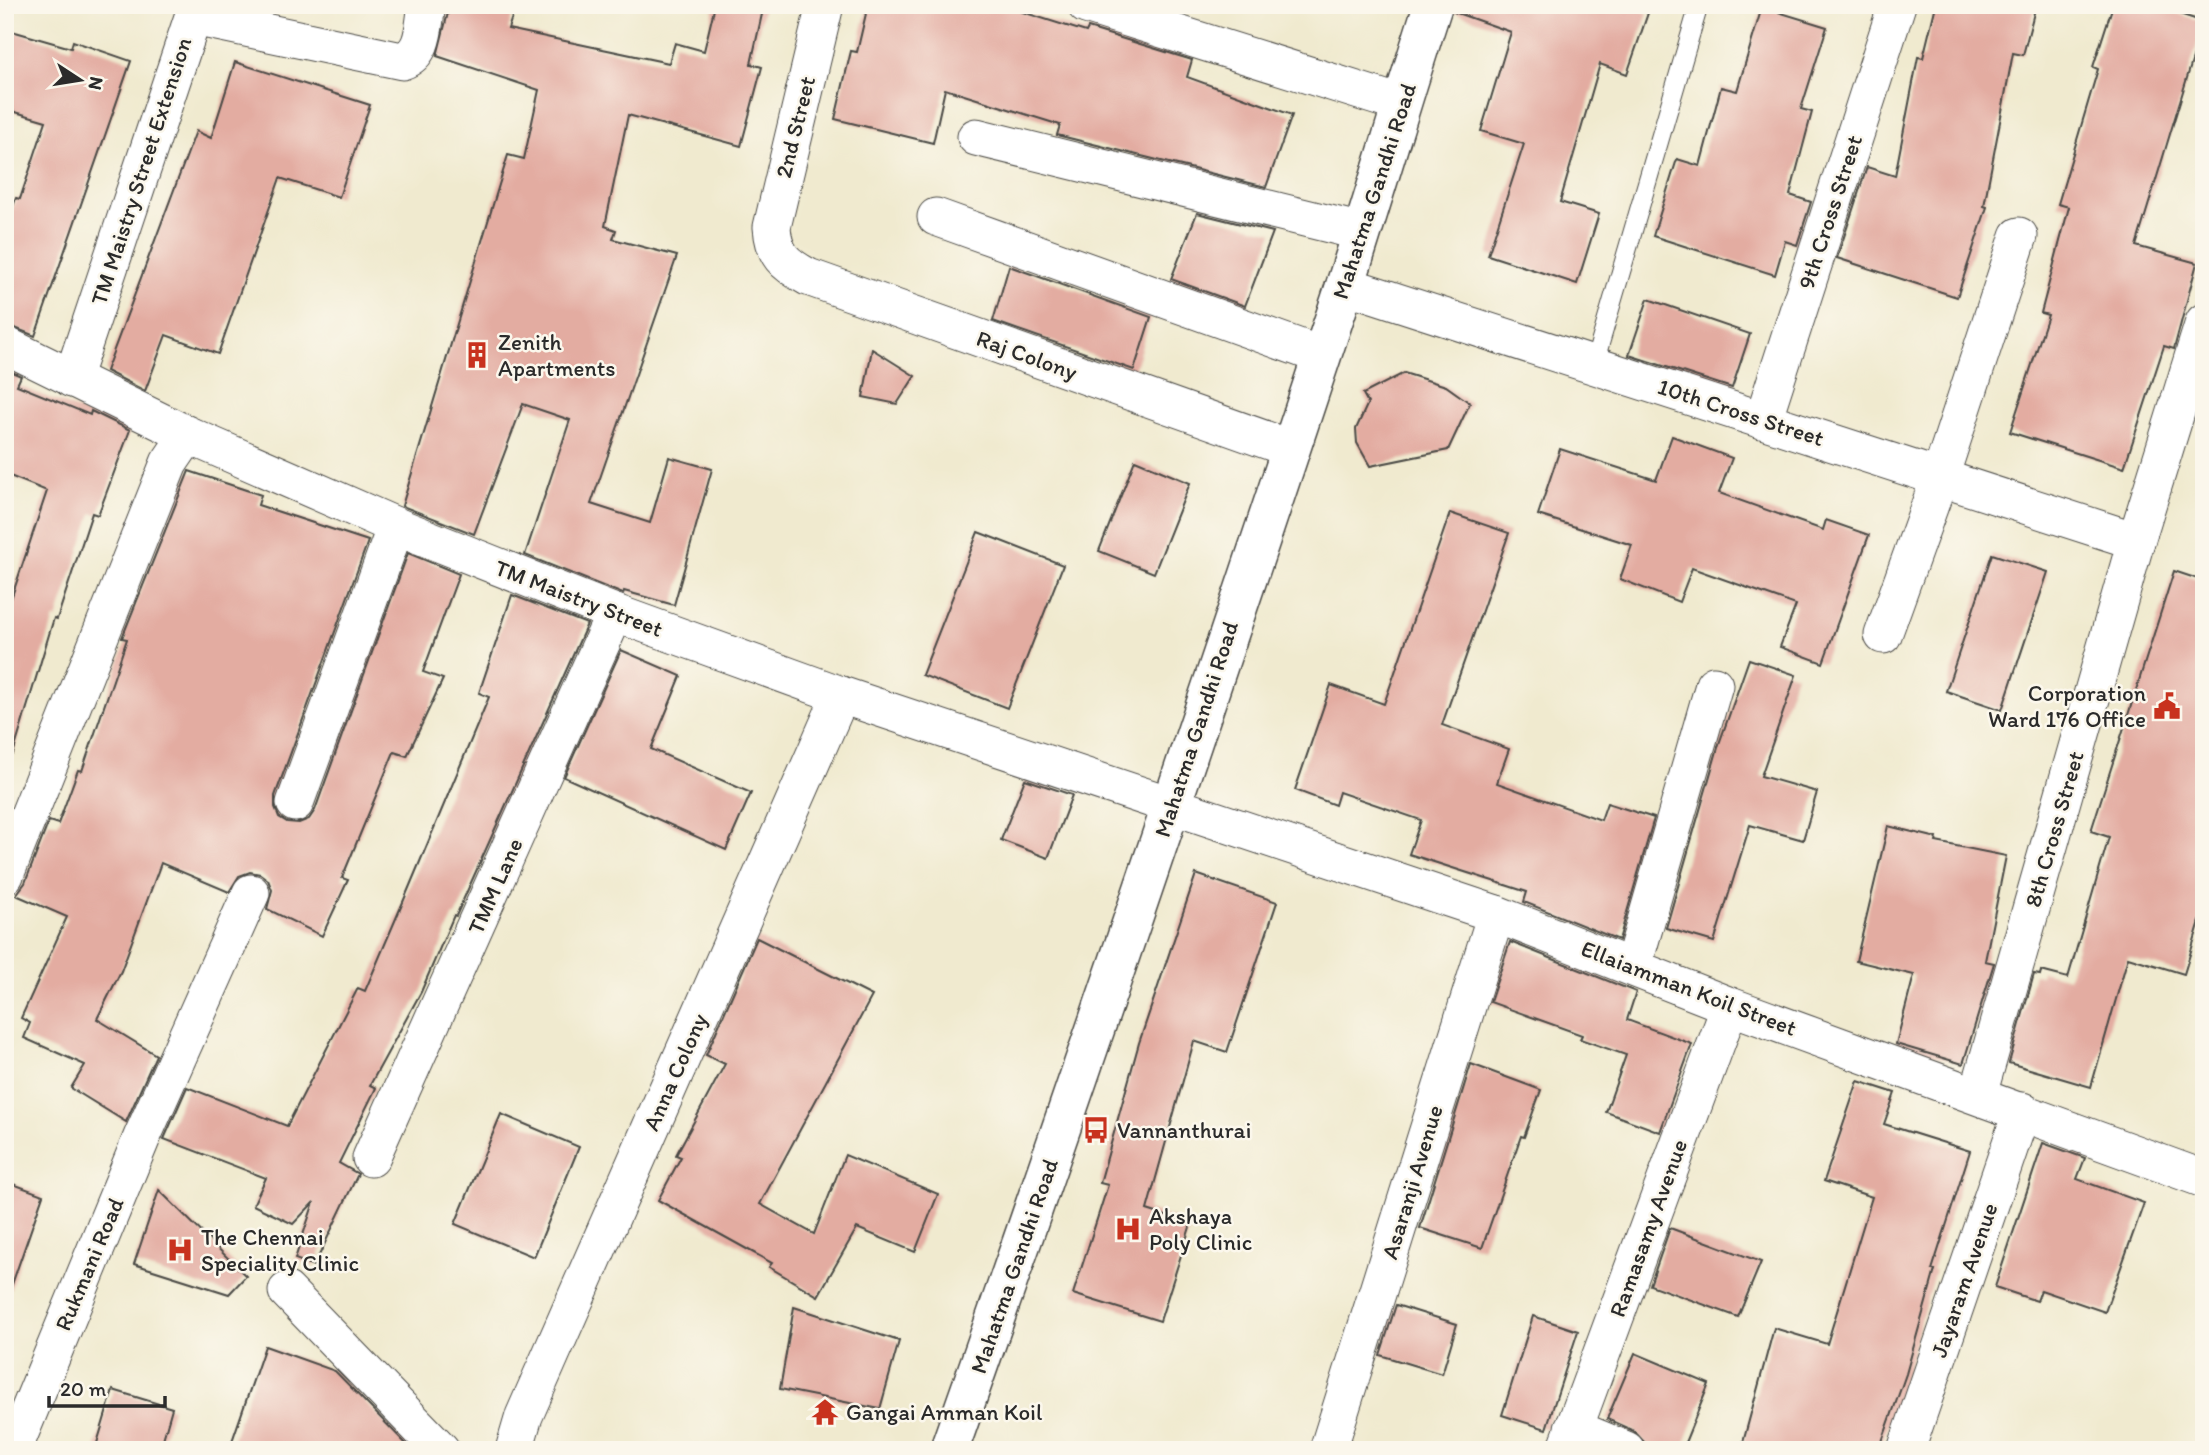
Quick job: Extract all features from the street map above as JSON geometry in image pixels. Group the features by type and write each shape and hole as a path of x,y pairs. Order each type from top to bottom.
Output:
{"main road":[{"name":"Mahatma Gandhi Road","path":"949,1450 1063,1128 1345,285 1433,5"}],"street":[{"name":"TM Maistry Street Extension","path":"72,379 194,11 402,61 412,57 418,50 427,5"},
{"name":"2nd Street","path":"774,249 774,216 825,5"},
{"path":"1086,5 1401,104"},
{"name":"9th Cross Street","path":"1763,419 1897,5"},
{"path":"976,137 1362,232"},
{"path":"936,217 1320,355"},
{"path":"1883,635 1940,477 2019,236"},
{"name":"Raj Colony","path":"774,249 785,265 808,277 1289,448"},
{"name":"10th Cross Street","path":"1345,285 2136,541"},
{"name":"8th Cross Street","path":"1978,1095 2136,541 2204,322"},
{"name":"TM Maistry Street","path":"5,345 188,435 396,526 615,613 841,695 1171,804"},
{"path":"5,874 169,463 188,435"},
{"path":"295,803 396,526"},
{"name":"TMM Lane","path":"371,1158 615,613"},
{"path":"1633,966 1714,685"},
{"name":"Anna Colony","path":"514,1450 530,1404 841,695"},
{"name":"Ellaiamman Koil Street","path":"1171,804 1496,914 1730,1006 2204,1180"},
{"name":"Rukmani Road","path":"13,1431 251,893"},
{"name":"Asaranji Avenue","path":"1328,1450 1496,914"},
{"name":"Ramasamy Avenue","path":"1570,1439 1730,1006"},
{"name":"Jayaram Avenue","path":"1906,1450 2022,1111"},
{"path":"288,1291 441,1450"},
{"path":"1570,1439 1626,1450"}],"lane":[{"path":"1594,365 1699,5"}],"building":[{"path":"450,5 516,5 508,29 669,63 675,43 704,51 715,5 764,5 751,64 762,67 741,146 628,115 605,226 616,230 613,239 677,256 591,504 650,523 669,457 712,469 674,605 624,591 623,594 525,555 570,420 523,404 474,534 402,506 508,155 524,159 539,90 437,56"},
{"path":"868,5 1000,5 1086,32 1088,28 1192,60 1187,77 1292,115 1266,187 1057,135 1060,125 945,89 933,143 835,119 851,51 857,52"},
{"path":"1454,5 1627,5 1648,13 1627,74 1600,64 1560,202 1599,214 1577,284 1488,255 1524,144 1481,131 1511,32 1454,12"},
{"path":"1936,5 2036,5 2023,55 2013,53 1984,206 1987,207 1957,297 1837,258 1867,167 1895,176 1918,57 1923,58"},
{"path":"2113,5 2152,5 2204,22 2136,246 2197,263 2174,349 2164,346 2124,468 2010,432 2048,315 2041,313 2069,207 2058,204 2098,69 2093,67"},
{"path":"1762,7 1827,27 1801,109 1812,112 1790,195 1811,202 1797,245 1785,241 1775,275 1653,236 1677,159 1700,166 1721,87 1737,91"},
{"path":"5,29 71,48 73,41 131,61 35,336 5,324 5,229 16,198 20,199 46,121 5,109"},
{"path":"235,62 370,105 339,197 280,178 218,354 166,335 145,391 106,371 196,131 211,138"},
{"path":"1197,213 1273,232 1245,306 1171,279"},
{"path":"1009,266 1151,317 1134,370 993,321"},
{"path":"1648,299 1750,334 1732,388 1629,355"},
{"path":"872,349 915,376 897,404 863,397"},
{"path":"5,369 21,376 17,385 90,415 91,411 130,430 98,515 92,513 57,619 54,618 13,754 5,752 5,617 47,491 5,474"},
{"path":"1404,373 1446,386 1470,403 1448,450 1370,466 1357,443 1356,429 1368,403 1363,394"},
{"path":"1672,436 1732,458 1719,493 1823,530 1826,520 1869,535 1823,663 1780,647 1796,605 1692,568 1679,602 1620,579 1632,545 1538,515 1560,449 1656,480"},
{"path":"1135,460 1190,483 1154,573 1099,551"},
{"path":"189,471 261,495 258,505 368,541 275,796 279,817 287,822 299,823 309,819 315,810 408,553 459,574 423,672 443,679 407,756 394,752 342,878 348,880 322,936 267,909 272,890 268,880 260,874 250,872 239,876 229,892 161,863 121,971 97,1019 156,1055 126,1122 71,1088 85,1065 24,1038 30,1023 21,1018 67,917 16,895 25,883 49,821 58,824 78,770 82,771 127,639 122,638"},
{"path":"1450,513 1509,533 1442,725 1509,749 1497,783 1601,820 1607,803 1654,818 1619,940 1524,902 1527,892 1409,854 1421,820 1339,792 1335,805 1295,790 1331,685 1384,704"},
{"path":"978,532 1063,565 1007,708 922,675"},
{"path":"1992,554 2048,572 2002,710 1946,691"},
{"path":"2174,571 2204,581 2204,908 2184,974 2128,957 2091,1087 2009,1063 2034,974 2040,975 2041,971 2068,978 2109,837 2091,831"},
{"path":"512,595 587,624 421,992 370,1085 376,1088 339,1163 358,1174 314,1266 295,1259 314,1202 293,1224 253,1205 266,1178 164,1139 187,1087 287,1126 358,988 365,991 406,895 489,697 479,693"},
{"path":"621,650 681,676 651,749 751,793 726,850 564,777"},
{"path":"1749,659 1796,675 1761,776 1817,792 1803,840 1750,825 1714,942 1666,928 1719,744"},
{"path":"1025,779 1072,795 1048,858 1001,840"},
{"path":"1888,826 1937,838 1936,842 2006,856 1985,961 1994,963 1963,1064 1896,1044 1914,975 1856,961"},
{"path":"1196,874 1277,902 1227,1052 1194,1041 1147,1210 1191,1224 1160,1321 1073,1294 1108,1185 1100,1183 1139,1043"},
{"path":"757,938 872,996 760,1204 814,1234 845,1155 938,1194 915,1252 857,1228 818,1296 769,1267 772,1263 658,1200 681,1157 676,1155 725,1064 706,1055"},
{"path":"1510,942 1636,992 1627,1020 1692,1044 1660,1132 1606,1112 1626,1055 1580,1039 1582,1035 1490,1002"},
{"path":"1471,1064 1541,1090 1524,1137 1521,1136 1482,1248 1420,1228"},
{"path":"1858,1081 1895,1093 1884,1124 1970,1151 1932,1270 1935,1270 1906,1374 1879,1450 1741,1450 1774,1328 1827,1344 1872,1197 1824,1181"},
{"path":"501,1114 579,1147 534,1257 455,1224"},
{"path":"2043,1143 2085,1158 2077,1179 2144,1203 2105,1312 2041,1290 2037,1301 1995,1287"},
{"path":"5,1181 43,1195 10,1290 5,1289"},
{"path":"159,1190 246,1276 229,1294 134,1264"},
{"path":"1670,1228 1761,1262 1738,1317 1650,1285"},
{"path":"1396,1305 1457,1324 1442,1374 1380,1355"},
{"path":"794,1307 899,1341 880,1409 780,1389"},
{"path":"1533,1316 1578,1331 1546,1429 1502,1415"},
{"path":"265,1346 335,1371 412,1450 229,1450"},
{"path":"1635,1353 1709,1384 1682,1450 1662,1450 1645,1443 1634,1431 1607,1419"},
{"path":"113,1390 172,1408 160,1450 95,1450"}],"place":[{"name":"Zenith Apartments","path":"477,355"},
{"name":"Corporation Ward 176 Office","path":"2167,706"},
{"name":"Vannanthurai","path":"1096,1130"},
{"name":"Akshaya Poly Clinic","path":"1128,1229"},
{"name":"The Chennai Speciality Clinic","path":"180,1250"},
{"name":"Gangai Amman Koil","path":"825,1412"}]}
